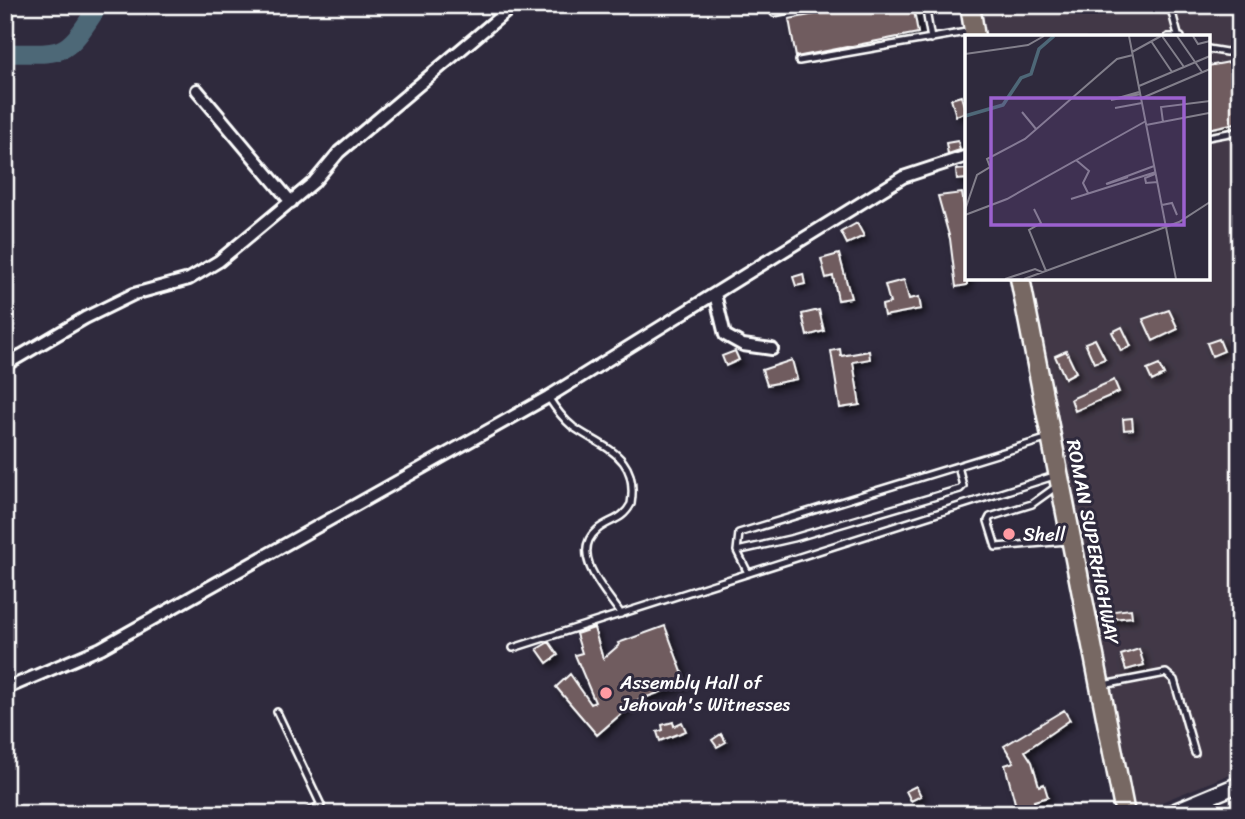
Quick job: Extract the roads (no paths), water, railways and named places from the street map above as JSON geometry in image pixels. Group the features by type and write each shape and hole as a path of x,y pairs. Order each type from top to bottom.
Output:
{"main road":[{"path":"970,5 975,34"},
{"name":"ROMAN SUPERHIGHWAY","path":"1020,280 1125,814"}],"street":[{"path":"5,365 85,318 134,294 189,279 219,261 314,182 339,152 514,5"},
{"path":"197,90 291,202"},
{"path":"5,688 101,648 548,397 904,177 965,157"},
{"path":"715,294 725,335 743,345 772,349"},
{"path":"1168,814 1240,784"}],"lane":[{"path":"773,5 774,13 814,5"},
{"path":"925,5 931,38"},
{"path":"1170,5 1180,35"},
{"path":"799,61 931,38 975,34"},
{"path":"1210,50 1240,50"},
{"path":"1210,137 1240,131"},
{"path":"548,397 571,425 617,452 627,469 631,504 622,518 597,529 589,545 591,573 621,614"},
{"path":"748,573 737,551 738,533 1051,437"},
{"path":"737,551 794,538 960,489 963,485 958,466"},
{"path":"513,648 748,573 1059,479"},
{"path":"1059,479 1032,504 990,517 988,521 996,547 1072,540"},
{"path":"1100,686 1166,673 1174,680 1195,753"},
{"path":"277,712 321,805 304,814"}],"waterway":[{"path":"5,53 41,53 62,49 79,35 99,5"}],"place":[{"name":"Shell","path":"1009,534"},
{"name":"Assembly Hall of Jehovah's Witnesses","path":"606,693"}]}
